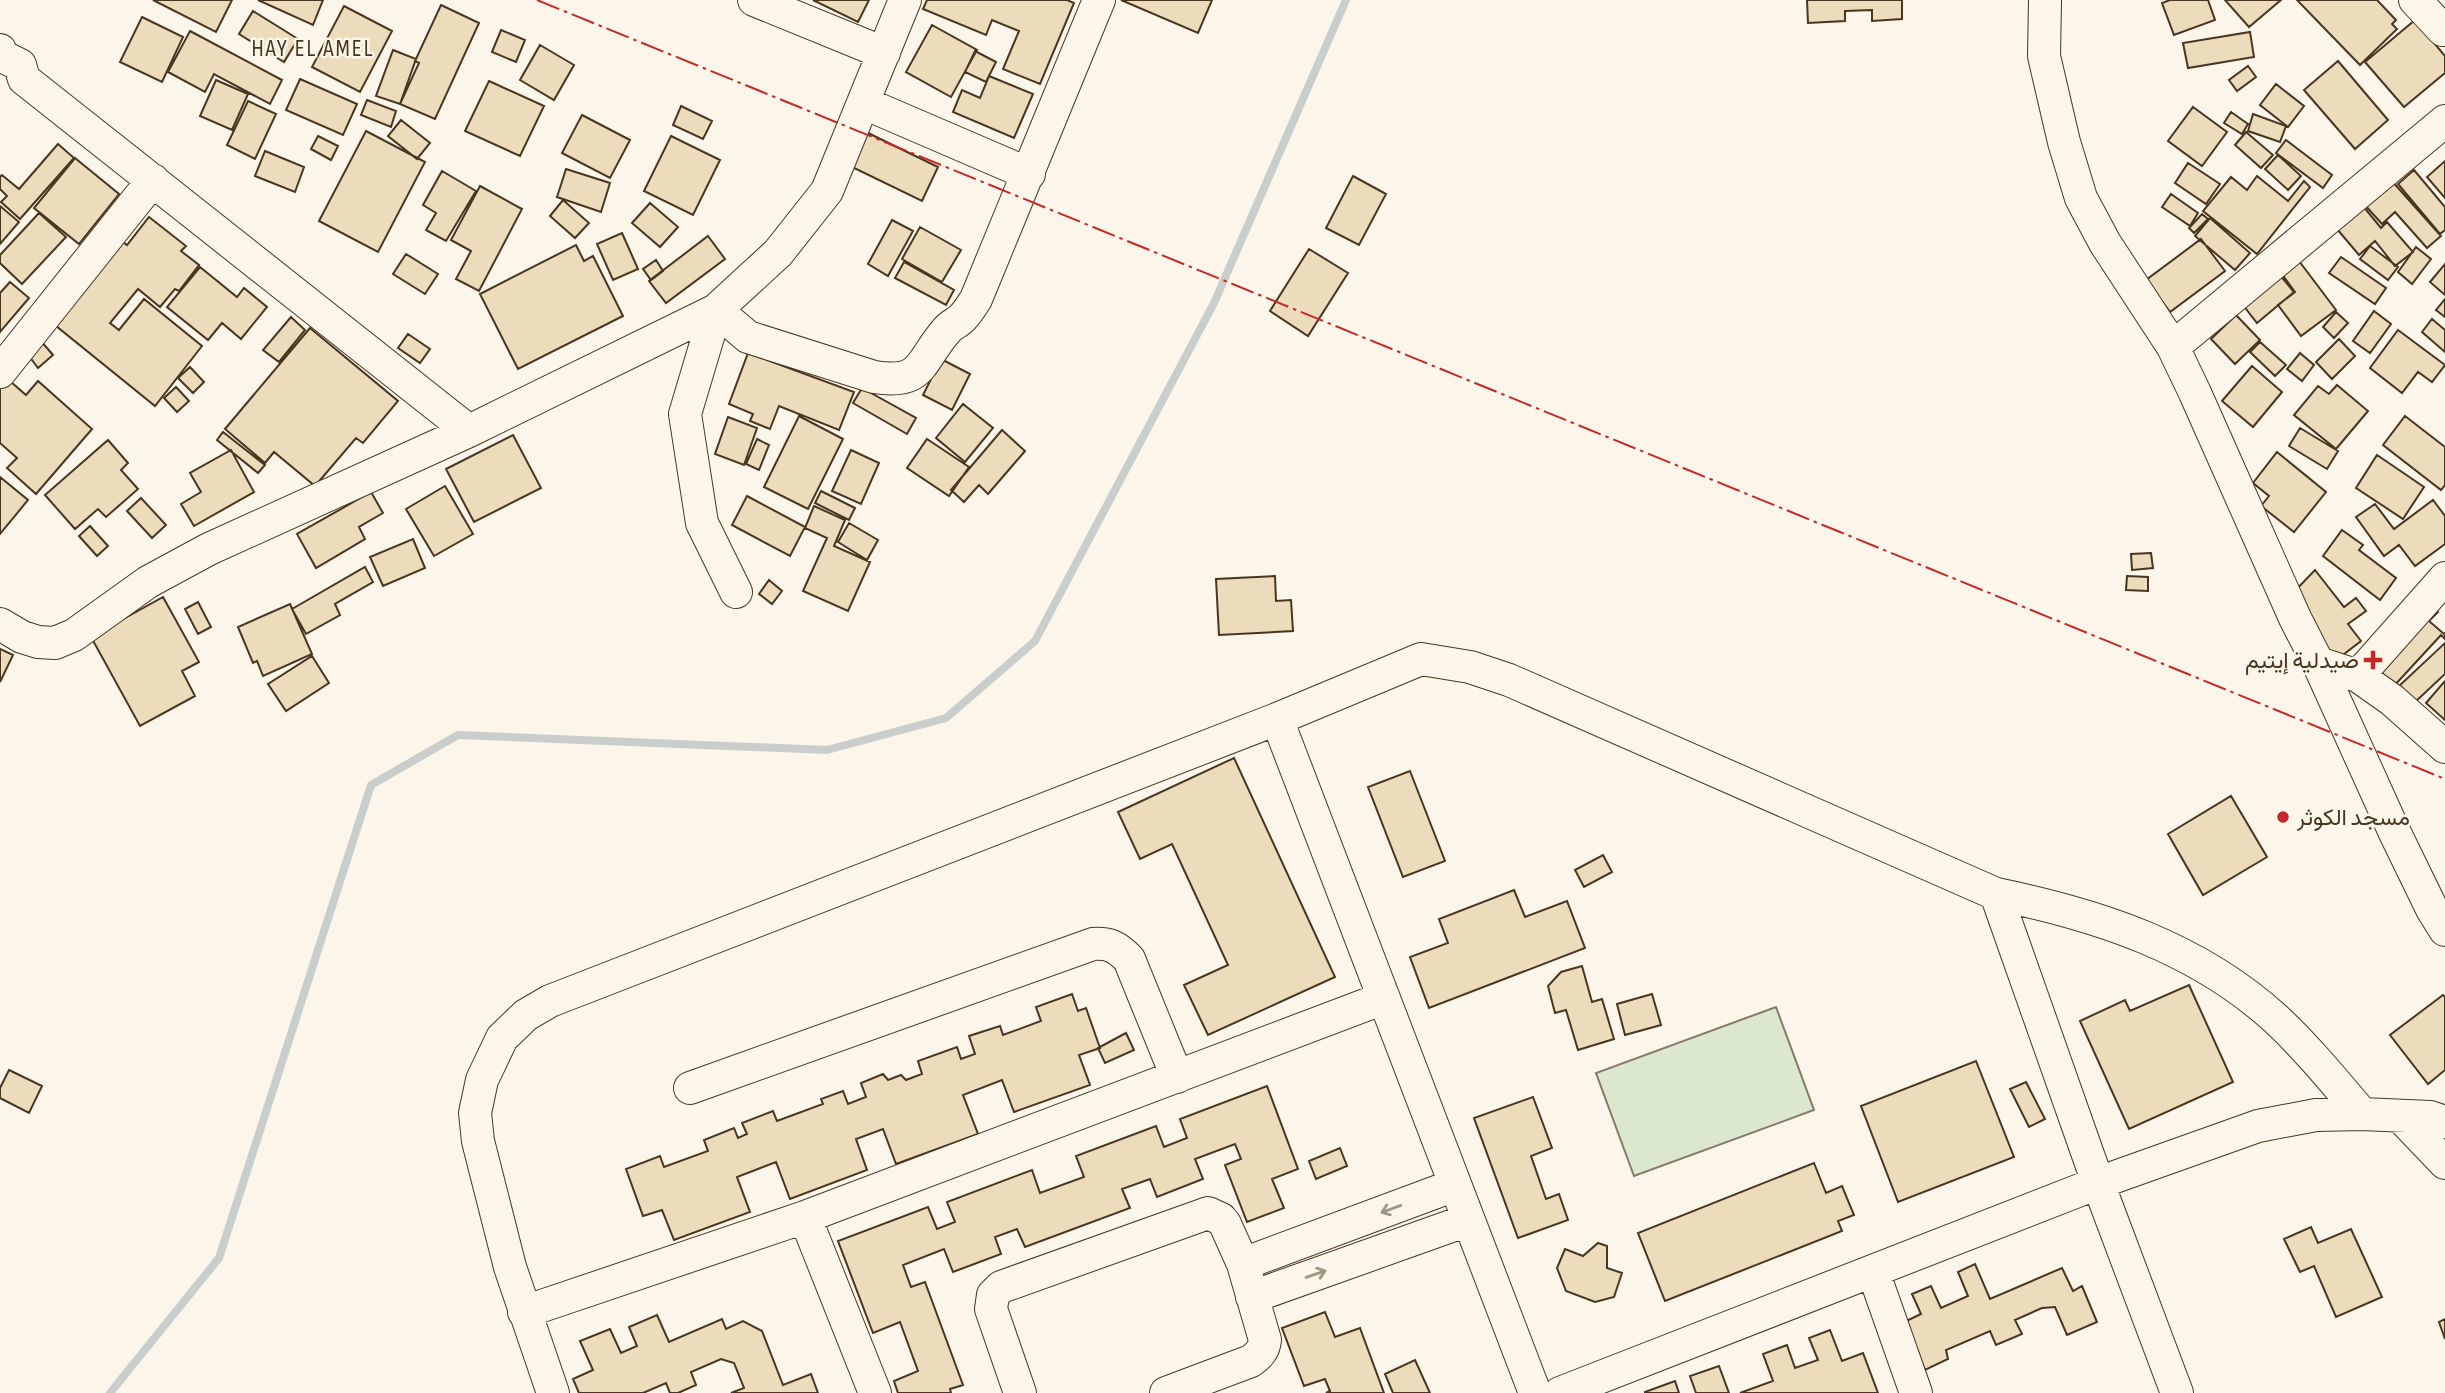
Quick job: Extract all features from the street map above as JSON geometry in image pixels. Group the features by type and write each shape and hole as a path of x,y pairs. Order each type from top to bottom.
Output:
{"street":[{"path":"754,0 884,53"},
{"path":"0,624 22,637 38,642 55,643 74,635 148,582 209,549 469,431 716,310 779,253 827,191 905,0"},
{"path":"716,310 748,337 874,377 895,380 910,376 923,364 947,329 962,318 976,299 1098,0"},
{"path":"2045,0 2044,56 2064,142 2081,198 2105,243 2172,347 2195,393 2395,833 2445,930"},
{"path":"2415,0 2443,30"},
{"path":"7,67 469,431"},
{"path":"864,103 1029,174"},
{"path":"2172,347 2445,121"},
{"path":"0,372 153,180"},
{"path":"716,310 685,414 702,523 736,592"},
{"path":"2358,676 2445,578"},
{"path":"553,1393 510,1267 478,1141 475,1113 482,1080 502,1038 526,1015 550,1001 1277,719 1421,659 1470,667 1509,680 1996,894 2054,906 2120,927 2169,947 2218,973 2274,1017 2308,1050 2362,1114"},
{"path":"2318,663 2358,676 2392,700 2445,747"},
{"path":"1277,719 1535,1393"},
{"path":"1996,894 2098,1183 2177,1393"},
{"path":"690,1088 1093,944 1109,943 1129,959 1177,1077"},
{"path":"524,1312 805,1217 1384,998"},
{"path":"1560,1393 2098,1183 2258,1126 2316,1115 2430,1116 2445,1163"},
{"path":"1243,1264 1455,1185"},
{"path":"1020,1393 991,1310 993,1295 1001,1287 1208,1213 1222,1219 1243,1264 1265,1339 1264,1346 1251,1361 1166,1393"},
{"path":"805,1217 875,1393"},
{"path":"1252,1297 1468,1220"},
{"path":"1872,1271 1916,1393"}],"green space":[{"path":"1776,1007 1814,1110 1634,1176 1596,1073"}],"building":[{"path":"153,0 232,0 216,32"},
{"path":"258,0 323,0 313,25"},
{"path":"813,0 869,0 858,22"},
{"path":"927,0 1067,0 1074,3 1040,84 1003,69 1019,31 992,20 986,35 923,9"},
{"path":"1121,0 1212,0 1198,33"},
{"path":"1807,0 1902,0 1902,19 1872,21 1872,10 1845,11 1845,21 1808,23"},
{"path":"2170,0 2208,0 2215,20 2174,35 2162,3"},
{"path":"2225,0 2281,0 2249,27"},
{"path":"2297,0 2377,0 2396,20 2392,24 2397,29 2360,65"},
{"path":"441,5 479,23 435,119 400,104 419,63 415,61"},
{"path":"344,6 392,31 360,92 312,67"},
{"path":"253,11 298,39 284,62 239,34"},
{"path":"142,17 183,37 162,82 120,62"},
{"path":"2415,20 2445,56 2445,73 2404,107 2365,62"},
{"path":"932,25 977,50 951,97 906,72"},
{"path":"501,30 525,40 516,62 492,52"},
{"path":"190,31 282,80 270,104 214,74 205,92 168,72"},
{"path":"2250,32 2254,57 2188,68 2183,43"},
{"path":"540,45 574,65 554,100 520,80"},
{"path":"393,50 416,59 400,104 376,96"},
{"path":"975,51 996,62 986,82 965,72"},
{"path":"2338,61 2388,120 2355,149 2304,90"},
{"path":"2248,66 2256,77 2237,91 2229,80"},
{"path":"989,76 1033,94 1014,138 953,112 962,90 980,98"},
{"path":"300,79 357,104 343,135 286,110"},
{"path":"216,80 248,94 232,130 200,116"},
{"path":"489,81 544,106 520,156 465,131"},
{"path":"2276,84 2304,106 2288,127 2260,105"},
{"path":"367,100 396,111 391,127 361,115"},
{"path":"248,101 276,114 255,159 227,145"},
{"path":"681,106 712,121 703,139 673,125"},
{"path":"2193,107 2227,132 2202,166 2168,141"},
{"path":"2231,112 2248,124 2242,134 2224,123"},
{"path":"2253,114 2286,126 2280,142 2248,131"},
{"path":"582,115 630,140 610,178 562,153"},
{"path":"401,120 430,143 417,159 388,136"},
{"path":"366,131 425,162 378,252 319,221"},
{"path":"866,132 938,167 922,201 850,166"},
{"path":"2246,132 2273,155 2261,168 2235,145"},
{"path":"318,136 338,146 331,160 311,149"},
{"path":"671,136 720,160 693,215 644,191"},
{"path":"2286,140 2332,175 2323,188 2276,153"},
{"path":"58,144 74,158 20,219 1,202 7,196 0,189 0,177 2,175 19,189"},
{"path":"265,151 304,167 295,192 255,176"},
{"path":"2278,155 2301,176 2288,190 2265,169"},
{"path":"75,158 119,194 79,244 34,208"},
{"path":"2445,161 2445,198 2427,177"},
{"path":"2188,163 2220,184 2206,204 2175,183"},
{"path":"566,169 610,183 601,212 557,197"},
{"path":"2414,170 2445,207 2445,230 2440,234 2398,184"},
{"path":"442,171 476,191 446,241 426,230 436,213 423,205"},
{"path":"1353,176 1386,194 1359,245 1326,228"},
{"path":"2257,176 2288,201 2304,181 2310,187 2257,254 2203,211 2231,177 2247,190"},
{"path":"2391,180 2441,236 2427,248 2395,212 2382,224 2364,204"},
{"path":"480,186 522,209 479,291 456,279 471,251 451,240"},
{"path":"2171,194 2198,213 2190,226 2162,207"},
{"path":"563,200 589,223 575,238 550,216"},
{"path":"650,203 678,227 660,247 632,223"},
{"path":"0,206 19,222 0,244"},
{"path":"2363,206 2381,228 2387,222 2413,252 2395,266 2375,241 2359,255 2337,229"},
{"path":"39,213 66,237 22,284 0,263 0,255"},
{"path":"2202,214 2208,219 2194,233 2189,228"},
{"path":"149,217 186,246 181,251 199,265 179,291 175,289 160,307 138,289 110,323 119,330 144,299 202,346 155,406 45,317 110,232 127,245"},
{"path":"2210,218 2250,253 2235,270 2195,236"},
{"path":"892,220 913,231 888,276 868,264"},
{"path":"920,227 961,250 942,282 902,259"},
{"path":"622,233 638,269 613,280 597,244"},
{"path":"708,236 725,259 666,303 649,281"},
{"path":"2201,239 2225,271 2170,312 2146,280"},
{"path":"576,245 584,261 593,256 623,316 518,369 480,294"},
{"path":"2370,246 2398,267 2388,280 2360,259"},
{"path":"2416,247 2431,259 2412,284 2398,272"},
{"path":"1309,249 1348,273 1308,336 1270,311"},
{"path":"406,254 438,274 425,294 393,274"},
{"path":"2296,257 2336,310 2301,336 2278,305 2295,292 2279,270"},
{"path":"2341,257 2386,288 2375,304 2329,273"},
{"path":"656,260 663,271 651,280 643,269"},
{"path":"904,262 954,290 946,305 895,278"},
{"path":"2445,264 2445,295 2430,282"},
{"path":"200,267 237,297 244,288 267,307 241,339 222,323 208,340 167,307"},
{"path":"2279,274 2294,292 2257,323 2243,305"},
{"path":"10,282 29,298 0,332 0,293"},
{"path":"2445,299 2445,317 2436,310"},
{"path":"2374,311 2391,324 2370,353 2353,341"},
{"path":"2336,312 2348,323 2334,338 2323,327"},
{"path":"2236,315 2260,340 2235,364 2211,339"},
{"path":"291,317 305,330 279,362 263,350"},
{"path":"2432,319 2445,330 2445,352 2422,332"},
{"path":"310,328 398,401 363,443 356,438 315,486 274,452 265,463 225,429"},
{"path":"2398,330 2445,365 2432,382 2418,372 2402,393 2370,368"},
{"path":"408,334 430,349 420,363 398,348"},
{"path":"2339,339 2355,356 2332,379 2316,362"},
{"path":"40,340 53,355 38,368 26,352"},
{"path":"2260,342 2286,365 2275,376 2250,352"},
{"path":"748,353 854,392 839,430 779,406 770,429 750,421 753,414 729,404"},
{"path":"2300,353 2314,365 2302,381 2287,369"},
{"path":"941,359 970,374 952,410 923,395"},
{"path":"2252,366 2282,392 2253,427 2222,401"},
{"path":"190,367 204,382 193,393 178,378"},
{"path":"3,375 26,395 38,381 92,429 36,494 7,468 17,458 0,443 0,379"},
{"path":"2337,385 2368,411 2336,449 2294,415 2318,386 2329,394"},
{"path":"176,387 189,401 177,412 164,398"},
{"path":"862,388 916,418 907,434 853,403"},
{"path":"963,404 993,428 965,462 936,438"},
{"path":"799,416 843,439 808,509 764,487"},
{"path":"2405,416 2445,447 2445,485 2441,490 2383,445"},
{"path":"728,417 757,428 744,465 715,454"},
{"path":"2300,428 2338,451 2327,469 2289,446"},
{"path":"1002,430 1025,451 988,494 979,485 964,502 951,490"},
{"path":"223,432 265,465 258,473 217,440"},
{"path":"513,435 541,488 474,522 446,469"},
{"path":"757,439 769,445 759,470 746,464"},
{"path":"927,439 969,467 949,496 907,468"},
{"path":"108,440 128,463 121,470 138,489 106,517 98,509 75,529 45,495"},
{"path":"231,450 254,492 194,526 181,504 201,492 190,473"},
{"path":"851,450 879,463 861,504 832,491"},
{"path":"2277,452 2326,492 2294,532 2261,506 2269,496 2253,483"},
{"path":"2377,455 2424,487 2403,519 2356,488"},
{"path":"0,477 28,500 0,534"},
{"path":"445,486 473,534 434,556 406,509"},
{"path":"821,491 855,508 849,520 815,503"},
{"path":"371,492 383,513 359,527 365,539 316,568 297,534"},
{"path":"747,496 805,527 790,556 732,525"},
{"path":"141,498 166,525 152,538 127,511"},
{"path":"2433,500 2445,516 2445,544 2415,566 2399,545 2384,556 2356,517 2375,504 2394,529"},
{"path":"814,506 845,520 834,546 870,562 848,611 803,591 827,538 805,528"},
{"path":"849,523 878,540 867,560 838,542"},
{"path":"90,526 108,546 97,556 79,536"},
{"path":"2342,530 2363,545 2359,550 2396,578 2380,600 2323,556"},
{"path":"413,539 425,568 383,586 370,557"},
{"path":"2151,553 2153,568 2132,570 2131,554"},
{"path":"365,567 373,582 335,604 340,615 306,634 292,609"},
{"path":"2315,570 2344,607 2356,598 2366,611 2348,624 2361,641 2331,664 2291,595"},
{"path":"1275,576 1276,601 1291,600 1293,631 1219,635 1216,579"},
{"path":"2127,576 2148,577 2148,591 2126,590"},
{"path":"769,580 782,591 772,604 759,594"},
{"path":"2418,593 2438,612 2429,621 2445,633 2445,639 2441,635 2393,687 2372,668"},
{"path":"163,597 199,662 182,671 195,696 140,726 91,637"},
{"path":"198,602 211,627 198,634 185,609"},
{"path":"290,604 312,654 263,676 257,661 253,663 238,627"},
{"path":"2445,643 2445,674 2413,704 2398,687"},
{"path":"0,649 13,655 0,682"},
{"path":"312,656 329,683 286,711 268,684"},
{"path":"2445,681 2445,720 2426,703"},
{"path":"1234,758 1335,977 1208,1035 1184,985 1228,965 1172,844 1140,859 1118,812"},
{"path":"1410,771 1445,861 1403,877 1368,787"},
{"path":"2231,796 2267,857 2203,895 2168,834"},
{"path":"1603,855 1612,872 1584,887 1575,870"},
{"path":"1514,890 1525,917 1567,901 1585,948 1429,1008 1410,957 1448,943 1439,919"},
{"path":"1582,966 1592,1002 1602,999 1614,1039 1578,1050 1566,1010 1555,1013 1548,986 1561,972"},
{"path":"2189,985 2233,1082 2129,1129 2080,1021 2125,1000 2130,1011"},
{"path":"1072,994 1078,1011 1086,1008 1100,1048 1079,1055 1090,1085 1014,1112 1002,1080 963,1095 978,1134 896,1164 883,1129 856,1139 867,1170 790,1199 776,1162 737,1177 750,1212 674,1240 662,1210 643,1216 626,1169 660,1156 664,1167 708,1151 704,1140 734,1128 738,1138 747,1134 742,1123 773,1111 777,1121 823,1104 821,1099 843,1091 848,1104 866,1097 861,1083 883,1074 888,1080 901,1075 906,1080 922,1074 918,1061 957,1047 961,1059 975,1054 969,1036 1000,1026 1003,1035 1041,1021 1036,1007"},
{"path":"1652,994 1661,1025 1625,1035 1617,1004"},
{"path":"2443,995 2445,1070 2428,1084 2390,1035"},
{"path":"1126,1033 1134,1050 1105,1063 1098,1048"},
{"path":"1976,1061 2014,1157 1898,1202 1861,1106"},
{"path":"9,1070 42,1086 29,1113 0,1098 0,1088"},
{"path":"2026,1082 2045,1119 2029,1127 2010,1089"},
{"path":"1267,1086 1298,1169 1272,1179 1284,1208 1247,1222 1225,1165 1241,1159 1235,1144 1195,1159 1203,1179 1157,1197 1150,1179 1122,1189 1130,1208 1025,1247 1017,1229 995,1237 1001,1254 953,1272 944,1249 903,1265 911,1287 925,1282 963,1385 950,1389 951,1393 898,1393 894,1381 918,1371 900,1322 873,1333 838,1241 928,1207 937,1229 955,1222 947,1202 1032,1170 1040,1193 1084,1177 1076,1156 1156,1126 1164,1147 1187,1138 1180,1119"},
{"path":"1533,1097 1552,1148 1531,1156 1546,1199 1559,1194 1568,1220 1518,1238 1474,1118"},
{"path":"1340,1148 1347,1166 1316,1179 1309,1161"},
{"path":"1814,1163 1826,1193 1842,1186 1854,1215 1838,1221 1842,1231 1665,1301 1638,1233"},
{"path":"2311,1227 2318,1243 2351,1229 2382,1297 2336,1317 2314,1266 2300,1272 2284,1239"},
{"path":"1598,1243 1607,1246 1607,1268 1622,1273 1614,1297 1595,1302 1566,1291 1557,1268 1565,1249 1583,1256"},
{"path":"1975,1264 1990,1299 2062,1268 2073,1291 2082,1286 2097,1322 2067,1335 2055,1307 2042,1308 2015,1320 2022,1334 1996,1345 1990,1331 1946,1350 1948,1359 1925,1370 1916,1350 1898,1325 1921,1314 1912,1294 1931,1286 1941,1308 1968,1296 1958,1272"},
{"path":"1325,1312 1335,1337 1360,1328 1384,1393 1326,1393 1330,1391 1325,1379 1304,1386 1282,1328"},
{"path":"657,1315 669,1342 722,1319 726,1329 743,1321 762,1331 783,1385 811,1374 818,1393 731,1393 744,1388 734,1363 721,1359 691,1372 696,1385 678,1393 670,1393 666,1383 643,1393 579,1393 573,1379 593,1370 580,1341 610,1329 621,1353 637,1346 629,1327"},
{"path":"2445,1319 2445,1339 2439,1322"},
{"path":"1830,1330 1842,1361 1863,1353 1878,1393 1740,1393 1773,1381 1763,1354 1787,1345 1795,1368 1818,1360 1809,1338"},
{"path":"1415,1360 1430,1393 1393,1393 1385,1374"},
{"path":"1719,1366 1729,1393 1696,1393 1690,1376"},
{"path":"1675,1381 1679,1393 1645,1393 1645,1392"}],"waterway":[{"path":"110,1393 219,1258 371,785 458,735 827,750 946,718 1035,641 1214,303 1346,0"}],"power":[{"path":"537,0 2445,779"}],"place":[{"name":"صيدلية إيتيم","path":"2373,660"},
{"name":"مسجد الكوثر","path":"2283,817"}],"district":[{"name":"HAY EL AMEL","path":"313,48"}]}
